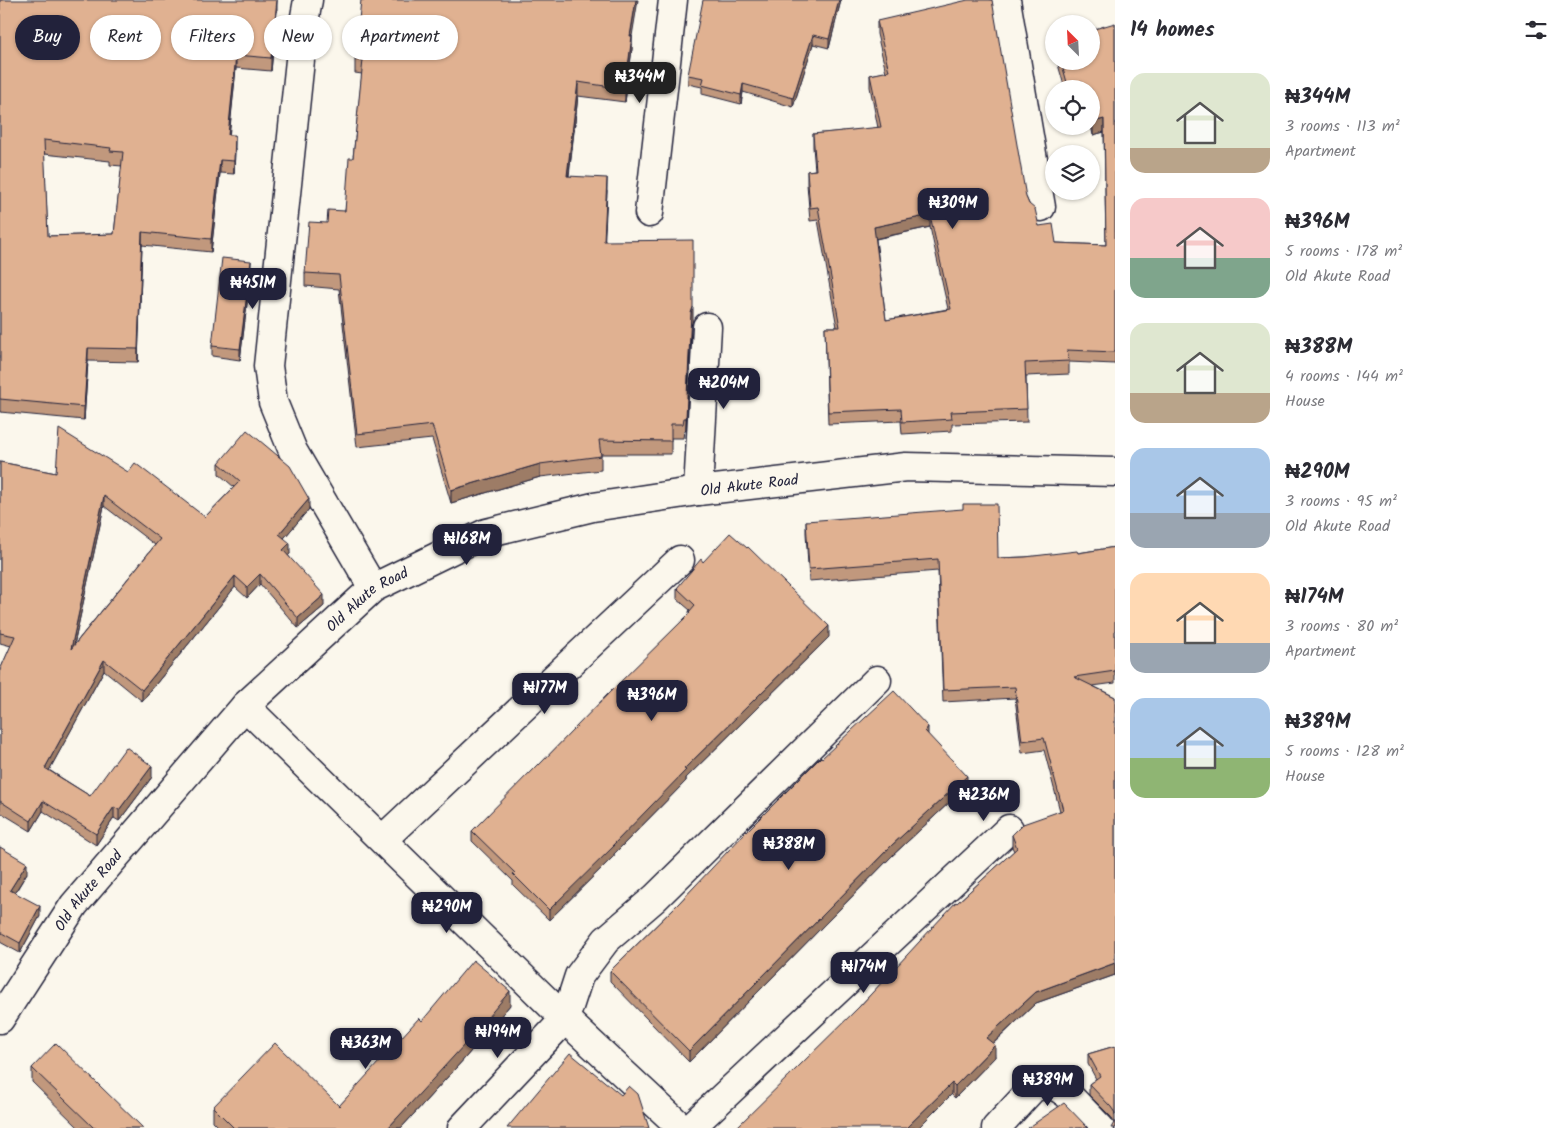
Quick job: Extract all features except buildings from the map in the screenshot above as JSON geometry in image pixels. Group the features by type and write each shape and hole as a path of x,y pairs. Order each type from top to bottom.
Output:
{"street":[{"path":"308,0 303,31 268,366 273,402 293,451 373,588"},
{"path":"649,212 673,0"},
{"path":"1006,0 1041,207"},
{"path":"698,491 707,327"},
{"name":"Old Akute Road","path":"0,1019 74,905 245,706 373,588 486,533 593,507 698,491 906,467 1115,472"},
{"path":"382,840 680,560"},
{"path":"462,1128 564,1019 579,976 606,940 656,898 877,680"},
{"path":"245,706 564,1019 682,1128"},
{"path":"690,1128 1009,829"},
{"path":"996,1128 1034,1086 1052,1084 1066,1093 1100,1128"}]}
